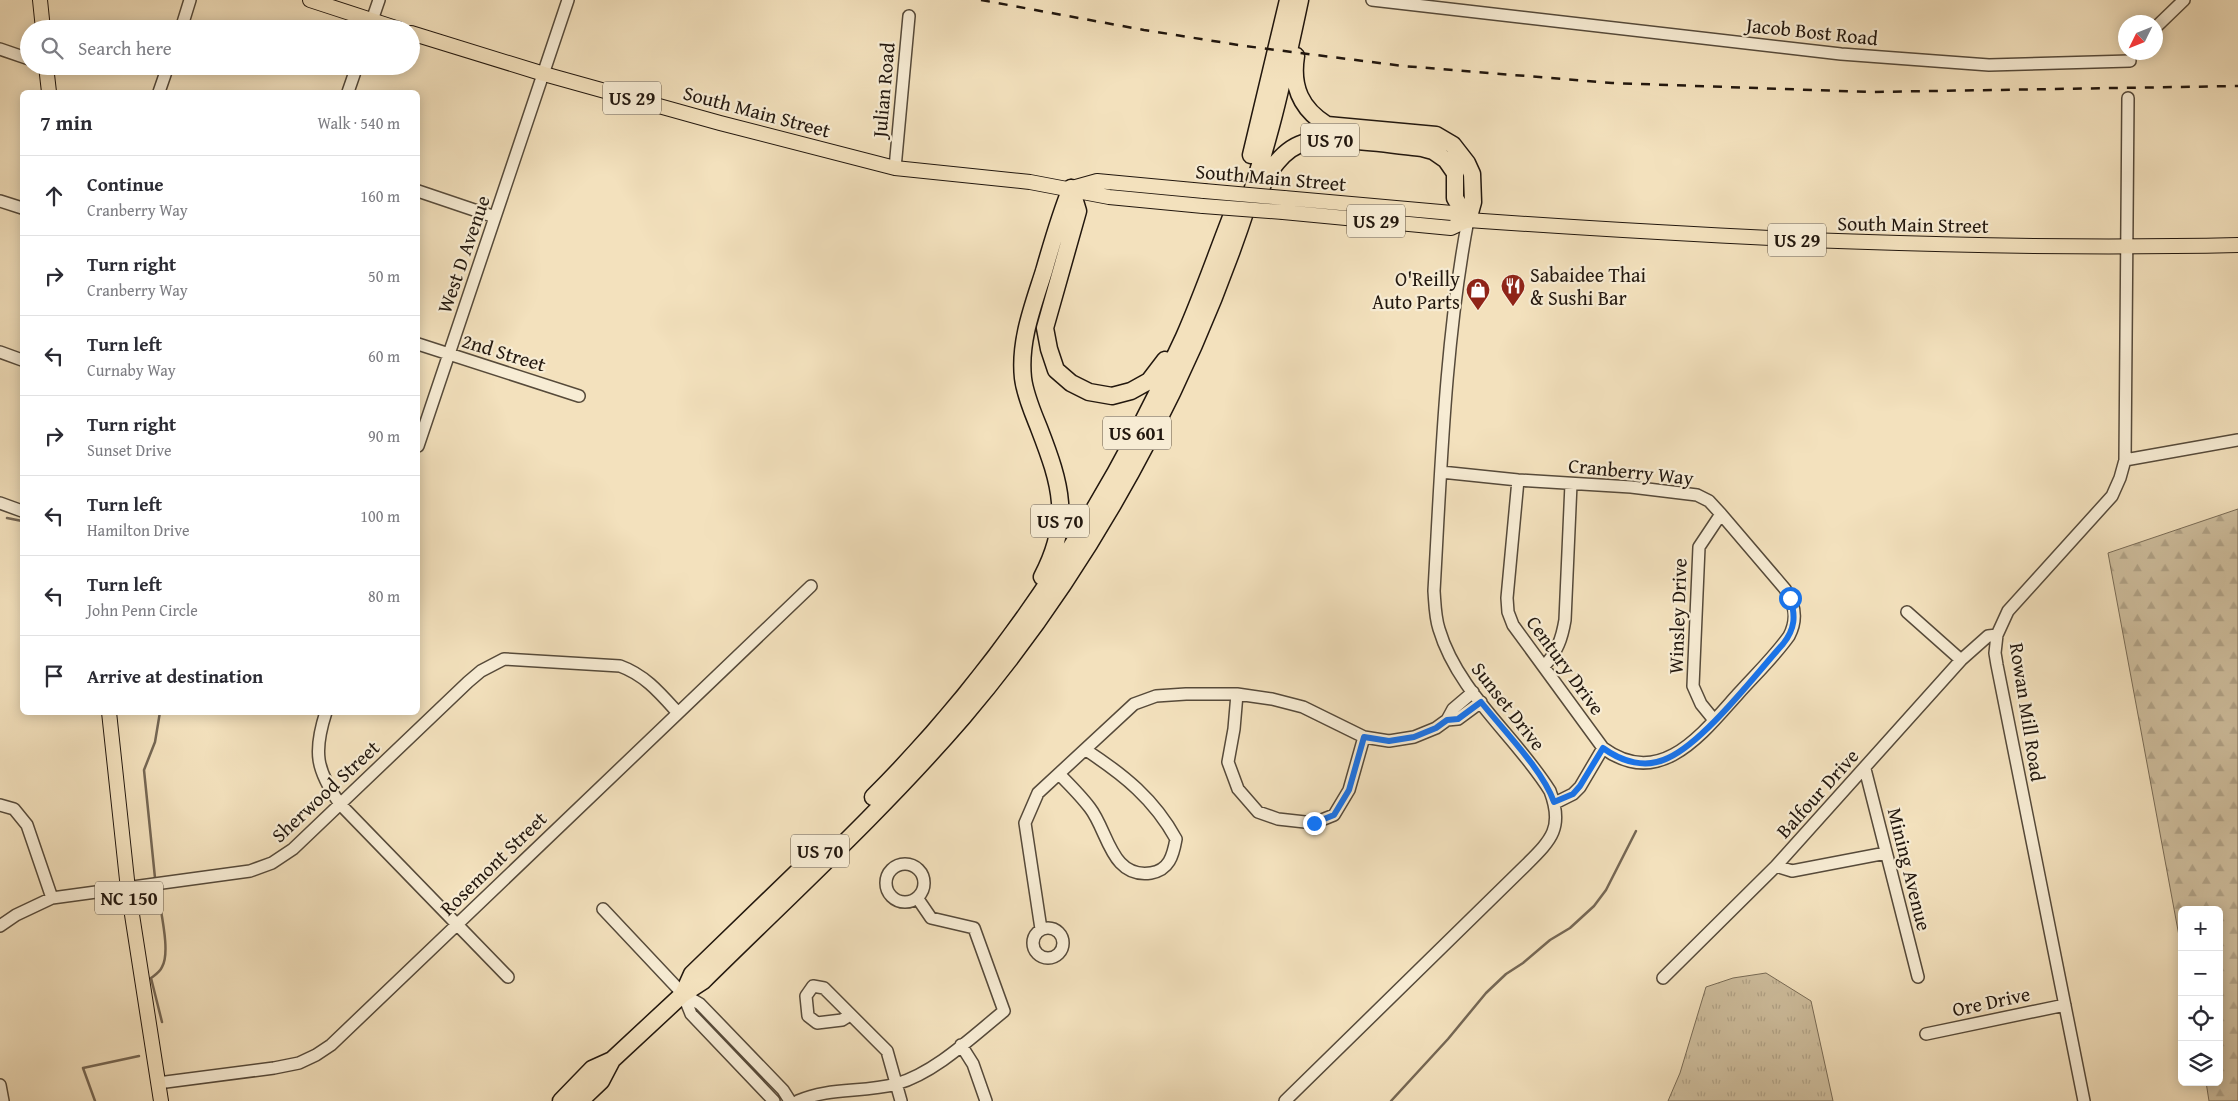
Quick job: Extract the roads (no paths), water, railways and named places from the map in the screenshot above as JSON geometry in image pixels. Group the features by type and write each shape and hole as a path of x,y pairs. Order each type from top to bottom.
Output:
{"highway":[{"name":"US 601","path":"1216,273 1266,99 1288,0"},
{"name":"US 601","path":"867,803 939,725 984,670 1066,557 1138,432 1246,209 1271,128 1300,0"},
{"path":"1306,0 1294,68 1296,84 1302,100 1314,117 1327,125 1436,135 1453,145 1468,163 1472,174 1473,202 1468,220"},
{"name":"US 70","path":"561,1101 592,1069 612,1060 683,994 703,981 910,776 963,716 1005,664 1053,597 1104,519 1163,411 1216,273 1240,244 1262,185 1272,168 1286,153 1305,142 1327,140 1422,148 1433,151 1446,160 1454,173 1455,198 1468,220"},
{"path":"1071,188 1078,211 1045,328 1056,370 1071,383 1089,392 1112,396 1131,391 1149,380 1163,364 1216,273"},
{"name":"US 70","path":"683,994 692,974 867,803 890,770 947,705 988,654 1036,588 1049,564 1058,540 1061,496 1054,468 1023,379 1023,354 1026,328 1071,188"},
{"name":"US 70","path":"580,1101 601,1081 612,1060"}],"main road":[{"path":"40,0 42,20"},
{"path":"310,0 359,20"},
{"name":"South Main Street","path":"420,36 544,74 720,123 895,168 1030,182 1071,188 1109,197 1203,206 1284,206 1452,213 1468,220 1829,242 2126,248 2238,245"},
{"path":"47,75 49,90"},
{"name":"South Main Street","path":"1071,188 1097,181 1204,191 1284,206"},
{"name":"NC 150","path":"109,715 128,889 161,1101"}],"street":[{"path":"184,20 190,0"},
{"path":"373,20 379,0"},
{"name":"West D Avenue","path":"420,440 568,0"},
{"name":"Jacob Bost Road","path":"1372,0 1841,54 1989,65 2131,60"},
{"path":"2163,20 2184,0"},
{"name":"Julian Road","path":"895,168 909,16"},
{"path":"0,49 20,56"},
{"path":"160,90 165,75"},
{"path":"349,90 354,75"},
{"name":"Rowan Mill Road","path":"2084,1101 1996,653 1997,635 2001,622 2019,597 2112,496 2125,460 2128,98"},
{"path":"420,192 495,218"},
{"path":"0,200 20,207"},
{"name":"Sunset Drive","path":"1284,1101 1546,845 1556,826 1557,819 1550,791 1473,692 1450,658 1439,628 1435,610 1434,591 1440,472 1459,265 1468,220"},
{"name":"2nd Street","path":"420,345 579,396"},
{"path":"0,352 20,359"},
{"path":"2125,460 2238,440"},
{"name":"Cranberry Way","path":"1440,472 1518,480 1632,487 1698,495 1708,501 1721,514 1790,598 1795,614 1792,630 1783,644 1714,720 1678,753 1657,762 1638,763 1621,760 1603,748"},
{"name":"Century Drive","path":"1518,480 1507,598 1508,612 1513,625 1603,748"},
{"path":"1544,666 1551,659 1562,637 1565,620 1572,484"},
{"path":"0,504 20,510"},
{"name":"Winsley Drive","path":"1714,720 1701,704 1692,686 1699,547 1721,514"},
{"name":"Rosemont Street","path":"158,1082 274,1068 299,1063 316,1055 331,1044 811,586"},
{"path":"1907,612 1961,660"},
{"name":"Balfour Drive","path":"1663,978 1776,866 1961,660 1988,636 1997,635"},
{"name":"Sherwood Street","path":"0,926 16,914 52,898 250,871 272,863 293,849 468,682 481,671 504,659 620,666 635,671 648,680 678,713"},
{"path":"1447,720 1453,709 1473,692"},
{"path":"1042,929 1025,823 1038,793 1134,704 1156,696 1237,694 1279,700 1302,707 1364,737 1389,741 1425,732 1447,720 1458,719 1481,702"},
{"path":"1237,694 1234,729 1228,762 1238,789 1258,812 1278,819 1314,823 1334,815 1349,790 1364,737"},
{"path":"325,715 317,751 319,766 325,783 340,804 508,977"},
{"path":"1554,802 1573,794 1603,748"},
{"path":"1060,774 1092,810 1111,852 1120,862 1140,874 1159,871 1172,860 1176,840 1165,820 1138,788 1086,750"},
{"name":"Mining Avenue","path":"1865,769 1918,977"},
{"path":"0,805 14,809 27,825 52,898"},
{"path":"1776,866 1792,871 1886,853"},
{"path":"798,1101 833,1090 877,1088 896,1084 929,1069 1004,1012 974,928 931,918 918,899"},
{"path":"603,909 683,994 700,1004 783,1090 790,1101"},
{"path":"683,994 691,1014 774,1101"},
{"name":"Ore Drive","path":"1926,1034 2065,1004"},
{"path":"850,1015 887,1051 901,1101"},
{"path":"961,1045 974,1064 986,1101"},
{"path":"0,1085 3,1101"}],"waterway":[{"path":"7,518 20,521"},
{"path":"155,878 144,770 155,742 160,715"},
{"path":"1391,1101 1448,1039 1486,993 1506,974 1523,963 1550,940 1570,928 1594,906 1606,890 1636,831"},
{"path":"158,892 165,951 161,969 151,978 162,1022"},
{"path":"95,1101 83,1068 139,1056"}],"railway":[{"path":"981,0 1144,30 1245,46 1403,66 1612,83 1871,92 2238,86"}],"place":[{"name":"Sabaidee Thai & Sushi Bar","path":"1513,307"},
{"name":"O'Reilly Auto Parts","path":"1478,311"}]}
